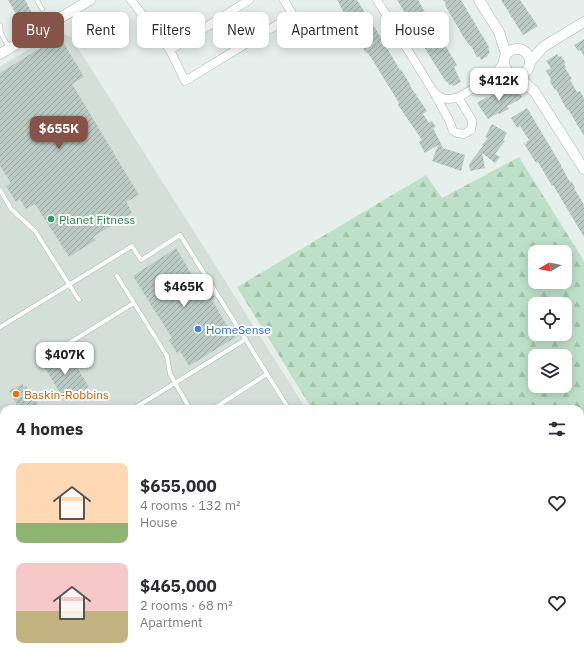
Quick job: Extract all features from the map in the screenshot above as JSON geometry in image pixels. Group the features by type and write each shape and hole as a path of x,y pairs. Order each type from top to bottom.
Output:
{"street":[{"path":"0,54 90,0"},
{"path":"131,0 170,50 185,81 293,15 284,0"},
{"path":"170,50 249,0"},
{"path":"377,0 435,94 453,130 457,133 464,134 470,132 472,120 458,97"},
{"path":"479,0 499,32 505,58 504,66 534,91 584,169"},
{"path":"492,76 522,74 543,47 584,22"},
{"path":"499,32 530,57 534,91"},
{"path":"435,94 442,99 448,100 458,97 492,76 511,50 543,47"}],"lane":[{"path":"37,0 42,9"},
{"path":"0,25 0,33 9,48"},
{"path":"0,190 11,209 35,231 79,300"},
{"path":"0,327 132,246 141,260 180,235 286,405"},
{"path":"117,276 167,356 168,367 188,405"},
{"path":"69,344 134,304"},
{"path":"139,405 246,339"},
{"path":"219,405 267,374"}],"shaded area":[{"path":"64,34 71,37 72,48 78,48 303,405 0,405 0,67 31,48 64,48"}],"green space":[{"path":"519,157 584,261 584,405 310,405 237,287 426,175 442,198"}],"building":[{"path":"8,0 25,0 31,12 15,12"},
{"path":"337,0 357,0 365,12 344,12"},
{"path":"397,0 418,0 425,12 403,12 404,11"},
{"path":"443,0 461,0 489,47 490,53 487,55 488,56 481,60 479,56 477,57 471,46 464,38"},
{"path":"501,0 520,0 538,26 523,35"},
{"path":"373,25 381,38 381,48 387,48 427,111 423,114 429,123 432,121 436,127 433,128 443,148 465,155 461,171 432,161 438,145 425,153 419,142 422,140 398,105 399,103 375,64 367,52 366,53 363,48 373,48"},
{"path":"584,39 584,56 574,45"},
{"path":"64,43 84,77 72,84 139,195 126,202 132,213 93,237 96,240 69,257 35,204 26,209 20,199 16,202 6,186 11,183 0,166 0,73 40,48 64,48"},
{"path":"425,48 447,48 457,65 454,67 461,82 453,86 451,84 449,85 447,81 446,82"},
{"path":"557,54 559,57 561,56 566,63 564,64 565,68 572,79 570,80 577,92 580,91 584,98 584,136 568,109 567,110 556,89 555,90 550,82 551,79 546,71 551,68 546,61"},
{"path":"514,87 522,97 507,106 509,109 488,119 477,103 487,97 488,98 499,92 500,94 509,88"},
{"path":"527,108 570,182 571,181 575,187 574,188 584,205 584,237 553,185 552,186 538,162 536,163 523,142 527,145 526,142 529,140 520,126 517,128 511,118"},
{"path":"492,124 507,133 503,140 505,141 495,154 500,157 495,163 482,153 485,168 470,171 469,164 488,138 485,137"},
{"path":"176,248 202,292 209,287 215,298 212,300 230,331 234,328 239,335 189,366 180,351 177,353 169,340 172,338 133,276"},
{"path":"67,351 89,387 65,401 40,360 46,356 50,362"},
{"path":"22,384 24,387 26,386 38,405 18,405 9,391"}],"place":[{"name":"Planet Fitness","path":"51,219"},
{"name":"HomeSense","path":"198,329"},
{"name":"Baskin-Robbins","path":"16,394"}]}
